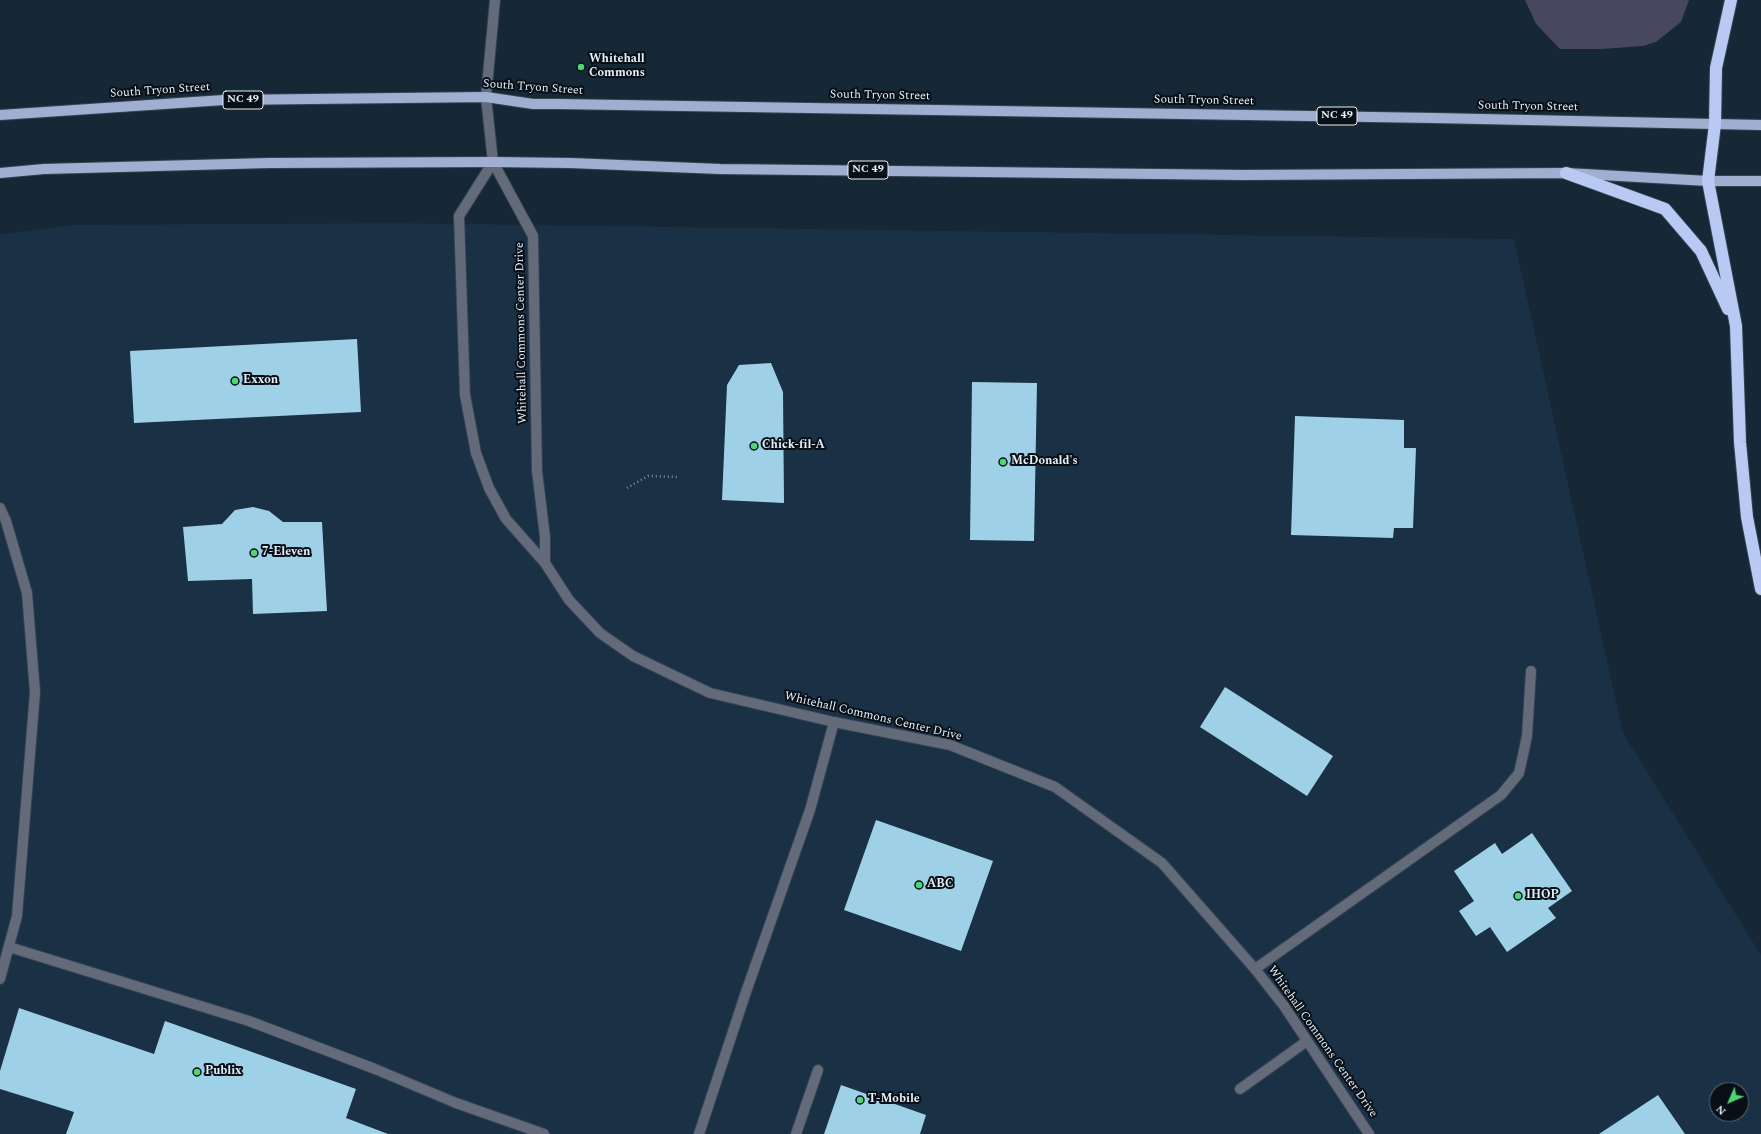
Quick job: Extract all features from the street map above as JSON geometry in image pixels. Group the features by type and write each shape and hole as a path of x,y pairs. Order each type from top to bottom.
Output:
{"highway":[{"path":"1731,0 1716,68 1715,124 1708,181 1736,326 1740,449 1747,517 1761,589"},
{"path":"1566,173 1665,209 1701,251 1736,326"}],"main road":[{"name":"South Tryon Street","path":"0,115 224,100 486,97 533,104 1434,118 1761,125"},
{"name":"NC 49","path":"0,173 44,169 268,163 493,162 570,163 720,169 1243,174 1566,173 1708,181 1761,182"}],"street":[{"path":"493,162 486,97 494,0"},
{"name":"Whitehall Commons Center Drive","path":"545,563 545,537 537,471 533,236 493,162 459,216 465,395 476,453 488,488 506,519 545,563 569,600 600,633 633,656 710,693 834,722 950,745 1055,787 1162,863 1255,969 1284,1006 1369,1134"},
{"path":"0,508 6,521 27,593 36,692 17,916 0,979"},
{"path":"1255,969 1501,795 1519,773 1522,761 1527,736 1531,671"},
{"path":"699,1134 748,985 810,810 834,722"},
{"path":"9,947 249,1021 375,1069 456,1103 544,1134"},
{"path":"1240,1089 1307,1041"},
{"path":"796,1134 818,1070"}],"path":[{"path":"627,488 648,476 679,477"}],"shaded area":[{"path":"1525,0 1689,0 1681,22 1656,42 1643,46 1602,49 1560,49 1536,24"},
{"path":"394,223 1514,239 1623,733 1761,955 1761,1134 0,1134 0,234 74,225"}],"building":[{"path":"357,339 361,412 134,423 130,351"},
{"name":"Chick-fil-A","path":"771,363 783,392 784,503 722,500 727,385 739,365"},
{"name":"McDonald's","path":"972,382 1037,383 1034,541 970,540"},
{"path":"1295,416 1404,420 1404,448 1416,448 1413,528 1394,528 1393,538 1291,535"},
{"name":"7-Eleven","path":"253,507 269,511 283,522 322,522 327,611 253,614 252,579 188,581 183,527 222,524 235,510"},
{"path":"1225,687 1333,756 1307,796 1200,727"},
{"name":"ABC","path":"876,820 993,861 961,951 844,910"},
{"name":"IHOP","path":"1532,833 1572,891 1548,908 1556,918 1507,952 1490,927 1476,936 1459,911 1474,901 1454,871 1495,843 1502,854"},
{"name":"Publix","path":"19,1008 154,1054 165,1021 356,1089 346,1118 388,1134 66,1134 74,1112 0,1089 0,1071"},
{"name":"T-Mobile","path":"841,1085 926,1115 920,1134 824,1134"},
{"path":"1658,1095 1685,1134 1599,1134"}],"place":[{"name":"Whitehall Commons","path":"581,67"},
{"name":"Exxon","path":"235,381"},
{"name":"Chick-fil-A","path":"754,446"},
{"name":"McDonald's","path":"1003,462"},
{"name":"7-Eleven","path":"254,553"},
{"name":"ABC","path":"919,885"},
{"name":"IHOP","path":"1518,896"},
{"name":"Publix","path":"197,1072"},
{"name":"T-Mobile","path":"860,1100"}]}
